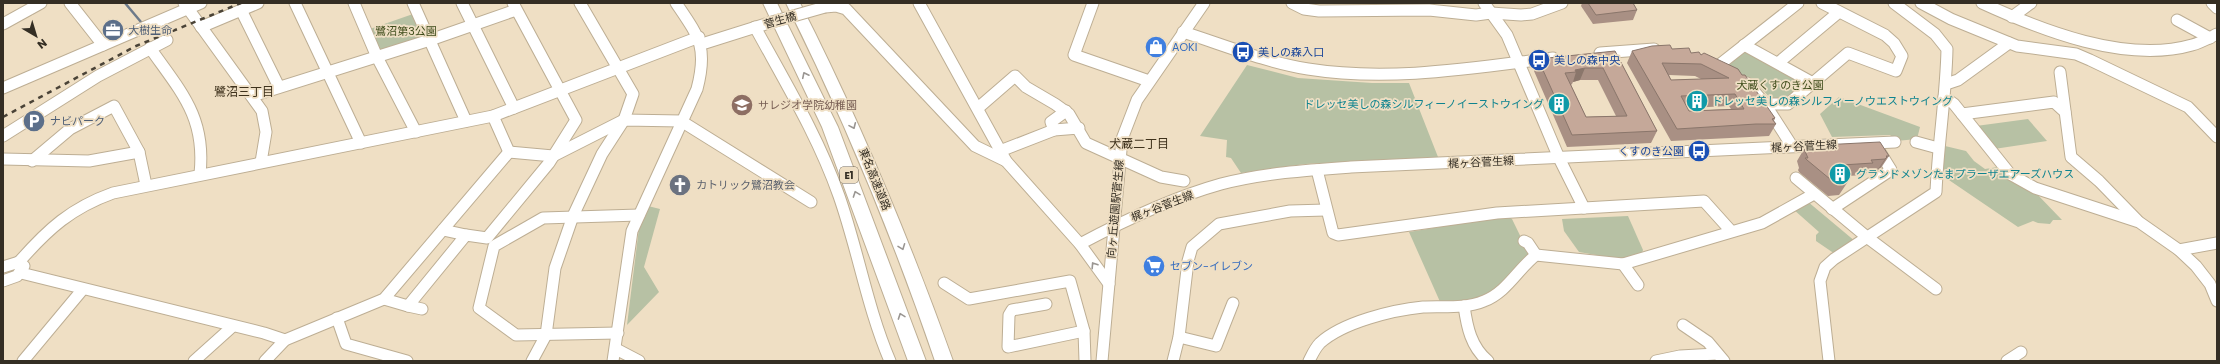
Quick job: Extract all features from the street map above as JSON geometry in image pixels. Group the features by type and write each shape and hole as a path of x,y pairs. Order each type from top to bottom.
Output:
{"highway":[{"name":"東名高速道路","path":"770,3 830,128 916,357"},
{"name":"東名高速道路","path":"793,3 833,80 872,167 941,353"}],"street":[{"path":"3,24 41,3"},
{"path":"70,3 103,45"},
{"path":"3,88 103,45 186,6 201,3"},
{"path":"202,27 258,3"},
{"path":"294,3 361,143"},
{"path":"354,3 377,57 416,132"},
{"path":"414,3 466,121"},
{"path":"462,3 514,108"},
{"path":"532,361 546,335 555,268 573,216 602,154 624,120 633,94 580,3"},
{"path":"639,361 615,355 632,231 697,88 704,63 701,40 676,3"},
{"path":"919,3 1006,161 1080,244 1098,271 1109,284"},
{"path":"1093,3 1074,55 1149,81"},
{"path":"1292,3 1304,8 1319,11 1355,9 1429,10 1476,15 1492,13 1532,14 1562,3"},
{"path":"1484,3 1507,35 1560,158 1584,208"},
{"path":"1792,146 1756,91 1734,74 1716,63 1744,45 1796,3"},
{"path":"1765,104 1788,104 1848,53 1896,71 1901,62 1902,56 1894,43 1885,36 1822,3"},
{"path":"1829,361 1820,281 1821,273 1834,259 1936,192 1938,148 1946,84 1947,49 1935,34 1894,3"},
{"path":"1921,3 1951,19 2009,43 2025,48 2076,54 2188,107 2213,128 2217,137"},
{"path":"1982,3 1992,5 2012,17 2046,30 2072,37 2138,49 2176,48 2193,45 2214,36"},
{"path":"2012,17 2031,3"},
{"path":"2212,3 2217,8"},
{"name":"向ヶ丘遊園駅菅生線","path":"1102,361 1122,139 1129,117 1137,100 1202,5"},
{"path":"186,6 262,111 266,125 266,142 261,162"},
{"name":"菅生橋","path":"20,267 48,229 78,207 102,196 146,185 493,116 618,68 701,40 757,27 825,6 836,6 846,9 975,146 1006,161"},
{"path":"252,96 474,26 514,7 576,120 554,156 487,238 443,230"},
{"path":"242,10 279,87"},
{"path":"1778,63 1839,12"},
{"path":"2177,20 2214,36"},
{"path":"757,27 790,90 832,178 874,317 890,361"},
{"path":"1184,32 1285,64 1334,72 1398,73 1561,57"},
{"path":"3,136 99,77 167,40"},
{"path":"1946,84 1958,80 2009,43"},
{"path":"1744,45 1813,83"},
{"path":"150,48 195,114 202,142 200,174"},
{"path":"1591,54 1649,48 1662,49"},
{"path":"2060,72 2071,157 2099,181 2139,222 2179,250 2196,266 2210,284 2217,301"},
{"path":"978,108 1015,76 1025,86 1050,99 1074,118 1086,143 1119,159 1161,176 1184,181"},
{"path":"1944,97 1954,104 2010,174 2027,185 2139,222"},
{"path":"32,161 54,139 76,123 112,102 139,152 146,185"},
{"path":"1962,114 2054,102 2065,112"},
{"path":"1054,130 1051,122 1066,111"},
{"path":"493,116 509,152"},
{"path":"509,152 554,156 624,120 681,121 811,202"},
{"path":"1000,152 1054,130 1079,128"},
{"path":"1832,209 1891,170 1873,142"},
{"name":"梶ヶ谷菅生線","path":"1080,244 1138,214 1222,184 1262,176 1317,170 1895,142"},
{"path":"1916,142 1938,148"},
{"path":"3,159 32,161 96,161 139,152"},
{"path":"265,361 285,340 384,299 509,152"},
{"path":"1317,170 1333,233 1338,235 1497,213 1704,201 1731,231"},
{"path":"1796,178 1868,238 1936,289"},
{"path":"1309,361 1320,343 1348,326 1416,308 1464,306 1497,296 1508,288 1527,262 1536,256 1623,264 1762,223 1814,194"},
{"path":"1173,361 1179,337 1188,261 1192,247 1206,233 1220,224 1290,211 1326,210"},
{"path":"618,333 516,335 479,308 494,246 543,218 639,214"},
{"path":"408,306 466,235"},
{"path":"1524,241 1528,243 1536,256"},
{"path":"2179,250 2217,243"},
{"path":"1623,264 1638,285"},
{"path":"3,267 20,267 83,289 285,340"},
{"path":"3,281 20,267"},
{"path":"944,283 969,299 1070,281 1084,331 1085,361"},
{"path":"23,361 83,289"},
{"path":"1017,290 1009,316 1008,347 1084,331"},
{"path":"384,299 422,309"},
{"path":"1179,337 1216,346 1233,303"},
{"path":"1012,310 1046,304"},
{"path":"1464,306 1466,320 1473,344 1488,361"},
{"path":"337,318 346,344 407,361"},
{"path":"1683,325 1708,342 1720,358"},
{"path":"194,361 233,326"},
{"path":"2007,361 2021,352"},
{"path":"1656,361 1680,356 1720,358"}],"green space":[{"name":"鷺沼第3公園","path":"413,14 425,38 381,52 370,29"},
{"name":"犬蔵くすのき公園","path":"1744,51 1806,84 1787,100 1773,101 1760,87 1728,65"},
{"path":"1247,65 1298,78 1372,83 1409,83 1438,157 1305,164 1241,173 1231,158 1226,157 1227,140 1200,136"},
{"path":"1839,97 1920,127 1917,139 1896,141 1890,135 1832,137 1820,114"},
{"path":"2028,119 2047,141 1994,149 1976,126"},
{"path":"1945,146 1966,151 1974,161 1985,169 1998,167 2035,192 2062,220 2053,220 2050,224 2033,221 2018,227 1943,176"},
{"path":"1807,201 1856,242 1835,254 1816,241 1816,235 1819,232 1793,209"},
{"path":"648,206 660,209 644,267 659,292 627,325 639,228"},
{"path":"1628,216 1643,250 1642,253 1619,259 1579,252 1564,231 1562,219"},
{"path":"1500,217 1509,217 1512,219 1529,254 1511,274 1508,282 1477,300 1441,304 1409,232"}],"building":[{"path":"1588,3 1633,3 1637,10 1596,15"},
{"path":"1670,45 1672,49 1689,48 1691,53 1699,52 1701,55 1704,53 1738,69 1742,75 1745,75 1775,118 1772,119 1776,124 1677,129 1632,51 1652,46","holes":["1662,63 1701,64 1729,78 1671,80","1735,94 1744,109 1689,111 1681,96"]},
{"path":"1615,51 1657,131 1572,135 1538,59","holes":["1585,68 1603,68 1627,116 1586,117 1565,73 1576,72 1575,70"]},
{"path":"1880,142 1889,156 1886,156 1887,157 1885,159 1871,160 1873,163 1842,165 1845,169 1842,169 1849,180 1845,180 1847,183 1836,184 1805,158 1808,158 1804,149 1823,148 1821,145"}],"waterway":[{"path":"125,3 141,22"}],"railway":[{"path":"3,117 136,46 241,3"}],"place":[{"name":"大樹生命","path":"113,30"},
{"name":"AOKI","path":"1156,47"},
{"name":"美しの森入口","path":"1243,52"},
{"name":"美しの森中央","path":"1539,60"},
{"name":"ドレッセ美しの森シルフィーノウエストウイング","path":"1697,101"},
{"name":"ドレッセ美しの森シルフィーノイーストウイング","path":"1559,104"},
{"name":"サレジオ学院幼稚園","path":"742,105"},
{"name":"ナビパーク","path":"34,121"},
{"name":"くすのき公園","path":"1699,151"},
{"name":"グランドメゾンたまプラーザエアーズハウス","path":"1840,174"},
{"name":"カトリック鷺沼教会","path":"680,185"},
{"name":"セブン-イレブン","path":"1154,266"}],"district":[{"name":"鷺沼三丁目","path":"244,91"},
{"name":"犬蔵二丁目","path":"1139,143"}]}
